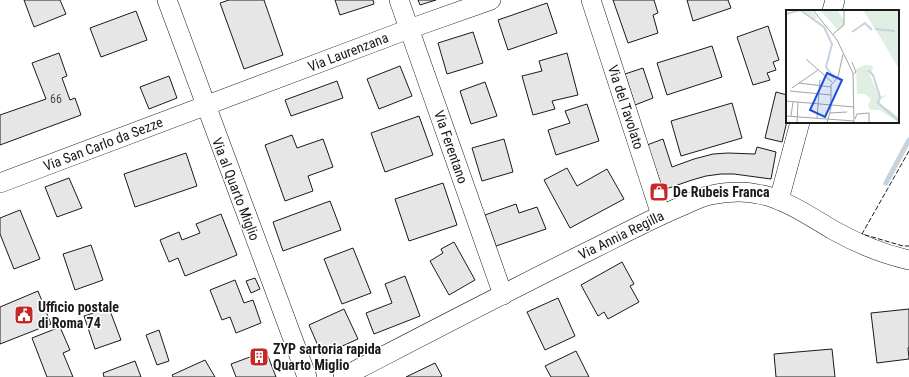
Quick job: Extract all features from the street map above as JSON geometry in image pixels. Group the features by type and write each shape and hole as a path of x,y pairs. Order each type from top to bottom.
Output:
{"street":[{"name":"Via al Quarto Miglio","path":"167,0 307,377"},
{"name":"Via Ferentano","path":"399,0 503,294"},
{"name":"Via Laurenzana","path":"206,106 409,29 491,0"},
{"name":"Via del Tavolato","path":"591,0 661,215"},
{"path":"832,10 835,0"},
{"name":"Via San Carlo da Sezze","path":"0,183 206,106"},
{"path":"778,200 800,123"},
{"name":"Via Annia Regilla","path":"343,377 503,294 661,215 701,198 719,193 750,193 763,195 778,200 815,218 834,230 860,243 909,260"}],"building":[{"path":"24,0 60,0 66,14 34,27"},
{"path":"229,0 264,0 283,55 244,69 220,3"},
{"path":"335,0 373,0 374,4 340,15"},
{"path":"418,0 436,0 420,5"},
{"path":"613,0 654,0 658,13 653,15 658,33 628,43"},
{"path":"687,0 728,0 731,8 693,21"},
{"path":"547,3 557,33 508,50 498,20"},
{"path":"136,11 147,40 101,57 90,28"},
{"path":"768,26 779,60 773,62 776,70 767,73 770,80 753,85 737,37"},
{"path":"473,32 483,63 447,74 438,43"},
{"path":"712,46 722,77 667,95 657,63"},
{"path":"59,53 67,76 62,78 70,100 75,98 81,115 0,145 0,115 46,99 32,63"},
{"path":"567,53 578,95 552,101 555,109 533,115 522,76 542,71 539,61"},
{"path":"400,66 412,96 379,109 367,79"},
{"path":"643,68 653,98 635,105 625,74"},
{"path":"169,76 177,98 149,109 140,87"},
{"path":"337,81 343,98 291,116 285,100"},
{"path":"485,82 497,116 471,124 460,91"},
{"path":"776,92 786,95 787,123 782,142 765,138"},
{"path":"732,103 742,138 681,156 671,121"},
{"path":"587,104 599,141 556,155 548,130 570,123 565,111"},
{"path":"419,116 433,155 385,172 371,133"},
{"path":"292,135 297,148 323,139 333,167 308,176 313,191 285,201 265,145"},
{"path":"504,139 513,172 482,181 472,148"},
{"path":"663,139 672,167 713,154 755,154 757,147 776,152 771,179 734,174 721,174 706,176 663,190 647,145"},
{"path":"186,153 197,186 135,207 124,174"},
{"path":"567,168 577,186 607,169 624,199 570,228 544,180"},
{"path":"69,178 82,208 57,217 45,187"},
{"path":"443,183 457,225 409,241 395,199"},
{"path":"330,201 341,230 283,251 273,222"},
{"path":"516,204 519,213 537,207 546,229 496,246 485,215"},
{"path":"20,210 40,259 14,269 0,234 0,218"},
{"path":"221,214 237,255 185,276 178,258 169,262 160,240 179,232 182,240 200,233 196,224"},
{"path":"454,242 475,280 449,295 430,261 443,253 441,249"},
{"path":"91,245 103,280 75,290 63,254"},
{"path":"353,248 371,293 342,304 324,259"},
{"path":"622,262 634,284 630,286 639,302 608,319 604,312 598,316 581,285"},
{"path":"405,276 420,316 374,334 366,313 392,303 385,284"},
{"path":"255,278 260,289 251,293 246,281"},
{"path":"235,280 244,303 253,300 261,323 236,333 230,317 222,320 210,290"},
{"name":"Ufficio postale di Roma 74","path":"38,291 51,324 0,344 0,307"},
{"path":"558,298 575,336 545,350 527,312"},
{"path":"109,308 121,340 95,349 84,316"},
{"path":"344,309 358,339 322,355 309,325"},
{"path":"909,309 909,359 877,363 871,313"},
{"path":"60,327 70,350 63,353 73,377 47,377 32,338"},
{"path":"159,330 169,361 157,365 146,335"},
{"path":"832,349 835,377 776,377 774,354"},
{"name":"ZYP sartoria rapida Quarto Miglio","path":"266,351 276,377 236,377 231,364"},
{"path":"576,351 589,377 551,377 545,366"},
{"path":"205,360 215,377 173,377 172,375"},
{"path":"135,361 141,377 104,377 103,373"},
{"path":"435,363 442,376 440,377 406,377"}],"waterway":[{"path":"886,183 909,140"}],"fence":[{"path":"909,151 862,234 903,246 909,246"}],"place":[{"name":"De Rubeis Franca","path":"659,192"},
{"name":"Ufficio postale di Roma 74","path":"24,315"},
{"name":"ZYP sartoria rapida Quarto Miglio","path":"259,357"}]}
